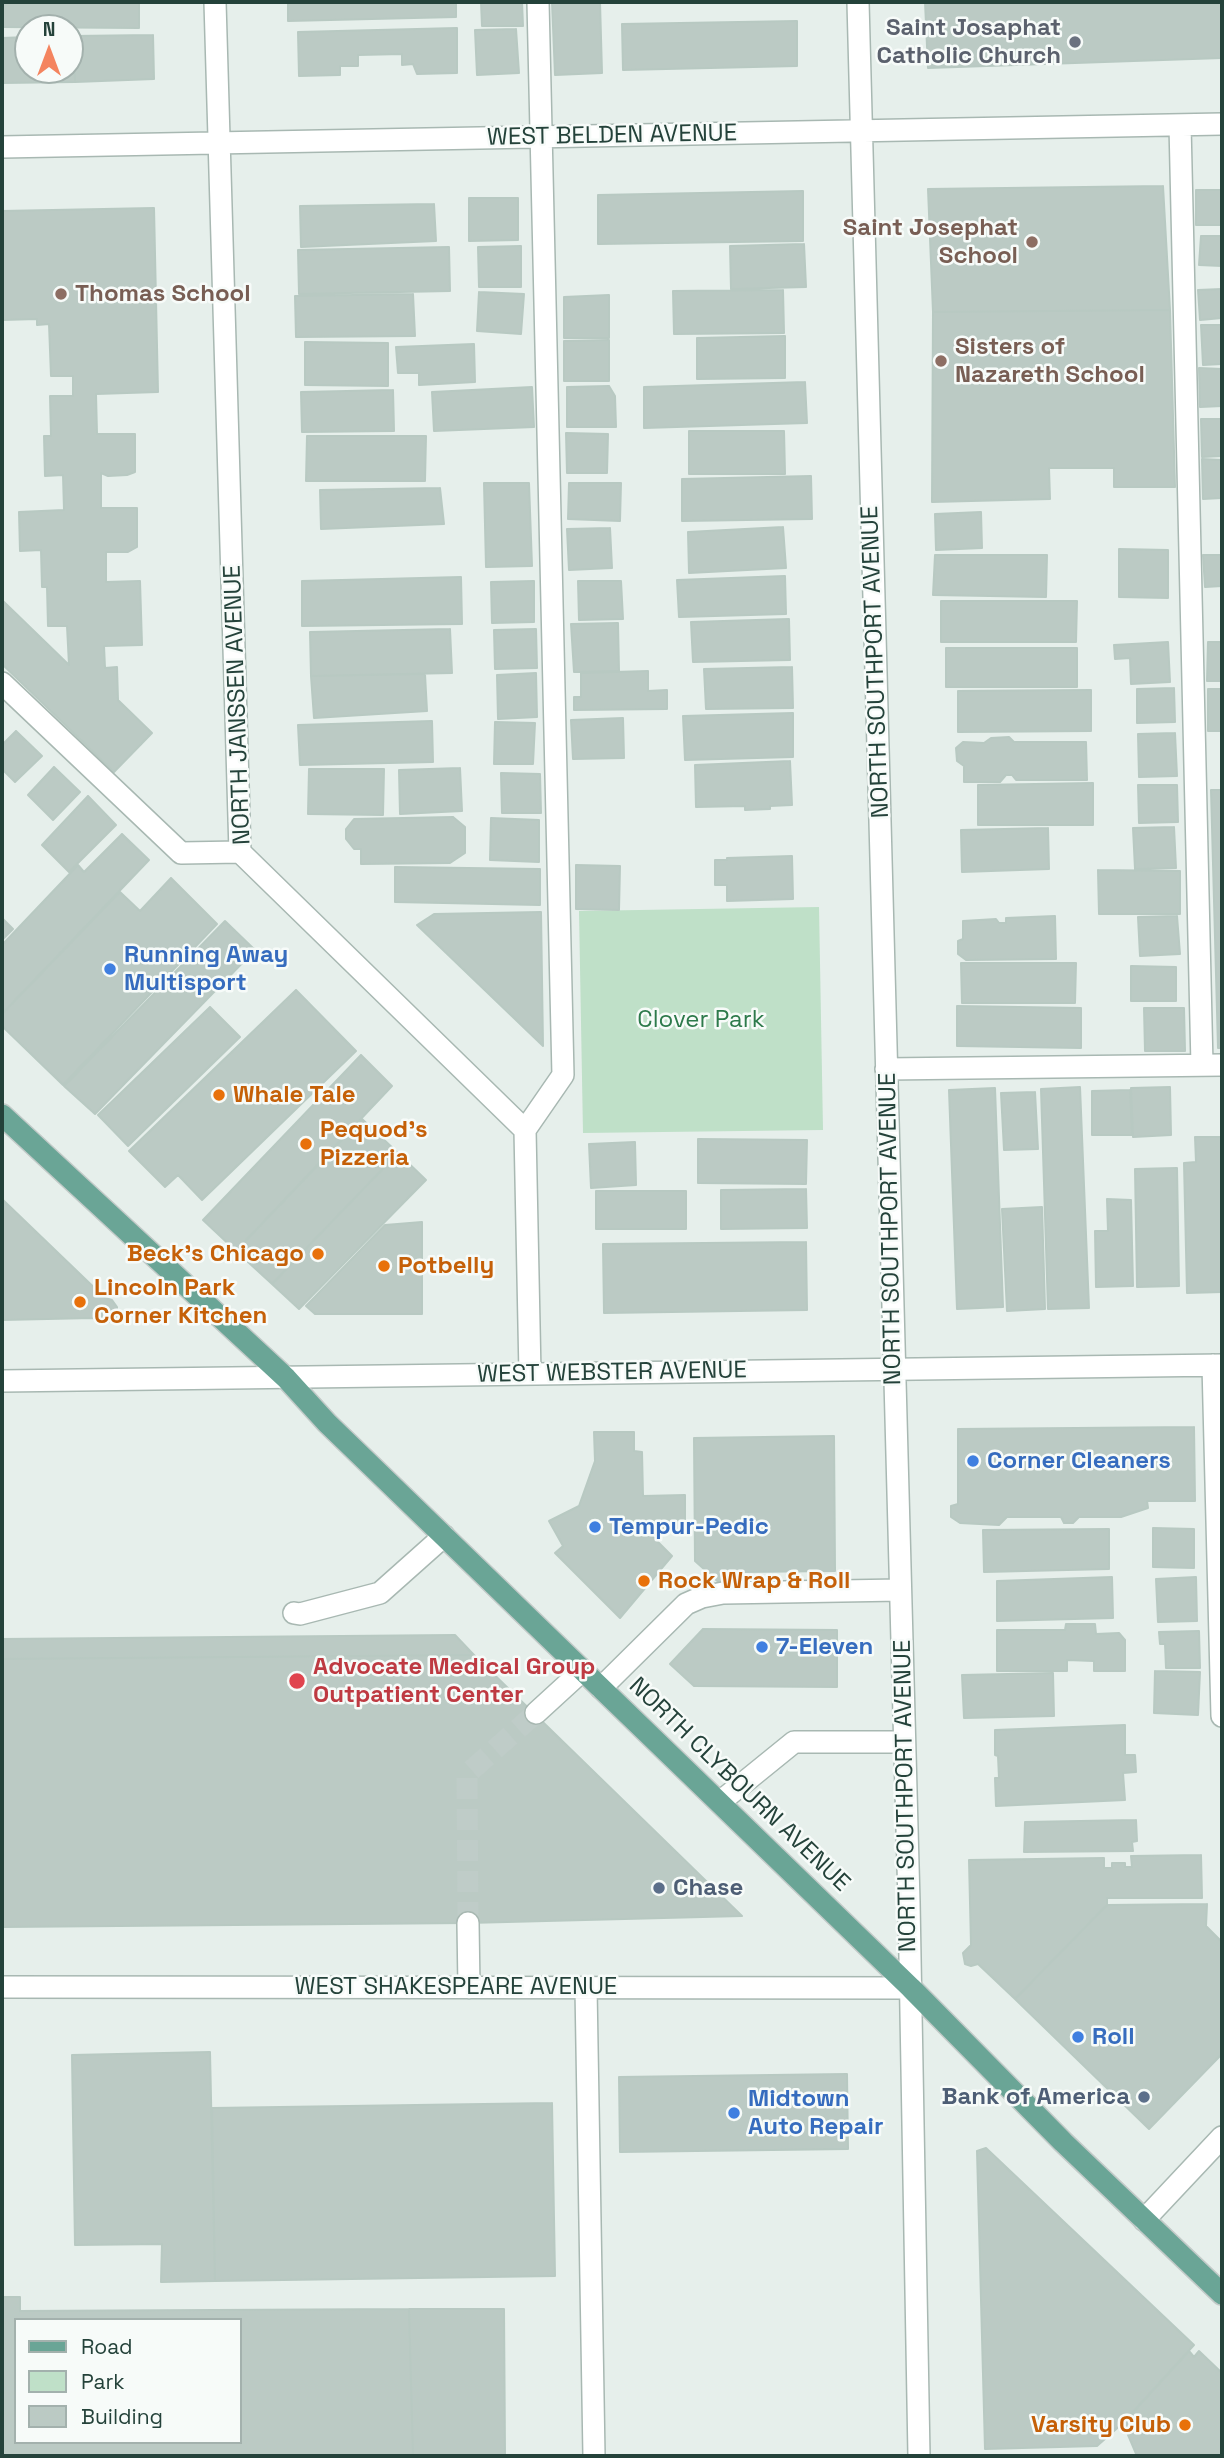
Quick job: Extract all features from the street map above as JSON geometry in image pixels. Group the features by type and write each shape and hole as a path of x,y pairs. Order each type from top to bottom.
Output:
{"main road":[{"name":"NORTH CLYBOURN AVENUE","path":"2,1115 286,1378 327,1423 911,1987 1063,2141 1222,2294"}],"street":[{"name":"NORTH JANSSEN AVENUE","path":"215,2 240,852 525,1130"},
{"path":"530,1374 525,1130 563,1074 538,2"},
{"name":"NORTH SOUTHPORT AVENUE","path":"858,2 911,1987 919,2456"},
{"name":"WEST BELDEN AVENUE","path":"2,147 1222,124"},
{"path":"886,1069 1212,1065 1180,125"},
{"path":"2,683 181,853 240,852"},
{"path":"1218,1365 1222,1716"},
{"name":"WEST WEBSTER AVENUE","path":"2,1381 1218,1365"},
{"path":"294,1613 300,1614 380,1593 444,1536"},
{"path":"601,1688 686,1604 702,1597 723,1592 900,1590"},
{"path":"536,1713 583,1670"},
{"path":"720,1802 794,1742 904,1742"},
{"path":"468,1923 469,1987"},
{"name":"WEST SHAKESPEARE AVENUE","path":"2,1987 911,1987"},
{"path":"586,1987 594,2456"},
{"path":"1144,2220 1222,2137"}],"green space":[{"name":"Clover Park","path":"819,907 823,1130 583,1133 579,911"}],"building":[{"path":"2,2 139,2 139,28 84,28 84,14 14,14 14,27 2,27"},
{"path":"288,2 456,2 456,17 288,21"},
{"path":"481,2 522,2 523,26 482,26"},
{"path":"552,2 600,2 602,73 555,75"},
{"name":"Saint Josaphat Catholic Church","path":"925,2 1222,2 1222,58 928,68"},
{"path":"797,21 797,66 623,70 622,24"},
{"path":"457,28 457,73 417,74 413,64 402,65 402,54 358,55 358,66 340,66 340,75 299,76 298,32"},
{"path":"516,29 519,73 477,75 475,30"},
{"path":"153,35 154,79 84,82 84,36"},
{"path":"2,38 14,38 14,83 2,83"},
{"path":"1163,186 1170,310 933,312 928,189"},
{"path":"1196,190 1222,190 1222,225 1196,225"},
{"path":"803,191 803,241 598,244 598,195"},
{"path":"469,198 518,198 518,240 469,241"},
{"path":"434,204 436,241 301,247 300,206"},
{"path":"154,208 158,392 96,394 97,434 135,434 135,472 108,476 101,473 101,508 137,508 137,547 128,552 106,552 106,582 140,581 142,645 104,646 105,668 117,667 118,700 152,733 114,772 2,664 2,600 69,665 67,626 48,626 47,587 42,587 41,550 20,551 19,512 64,510 63,475 45,476 44,436 51,436 50,396 73,396 73,376 51,376 49,324 37,325 37,319 2,320 2,211"},
{"path":"1201,236 1222,236 1222,266 1199,265"},
{"path":"804,244 806,287 731,289 730,246"},
{"path":"521,246 521,287 479,287 478,247"},
{"path":"449,247 450,291 299,294 298,250"},
{"path":"1222,289 1222,318 1200,320 1198,290"},
{"path":"783,290 784,333 674,334 673,291"},
{"path":"479,292 524,294 521,334 477,331"},
{"path":"413,294 415,336 296,337 295,296"},
{"path":"609,295 609,338 564,338 564,297"},
{"path":"1170,310 1175,487 1114,487 1114,468 1049,468 1050,499 932,502 933,312"},
{"path":"1201,325 1222,325 1222,364 1203,365"},
{"path":"785,336 785,378 697,379 697,338"},
{"path":"609,340 609,381 564,381 564,341"},
{"path":"305,342 388,343 388,386 305,385"},
{"path":"474,344 475,382 419,385 419,373 398,373 396,347"},
{"path":"1199,368 1222,369 1222,406 1200,407"},
{"path":"805,382 807,423 644,428 644,387"},
{"path":"609,386 615,396 616,427 567,427 567,387"},
{"path":"532,387 534,427 434,431 432,392"},
{"path":"393,390 394,431 302,432 301,392"},
{"path":"1201,419 1222,419 1222,456 1202,457"},
{"path":"689,431 784,431 785,474 689,474"},
{"path":"566,433 608,434 607,473 567,473"},
{"path":"307,436 426,436 425,481 306,481"},
{"path":"1202,459 1222,460 1222,498 1203,499"},
{"path":"811,476 812,519 682,521 682,479"},
{"path":"484,483 529,483 532,566 486,567"},
{"path":"569,483 621,483 620,521 568,519"},
{"path":"440,488 444,524 321,529 320,490"},
{"path":"981,512 982,548 936,550 935,514"},
{"path":"783,527 786,568 689,573 688,532"},
{"path":"610,528 612,568 569,570 567,529"},
{"path":"1119,549 1168,550 1168,598 1119,597"},
{"path":"935,555 1047,555 1046,597 933,595"},
{"path":"1203,555 1222,555 1222,586 1205,587"},
{"path":"785,576 786,614 679,617 677,580"},
{"path":"461,577 462,624 302,626 302,581"},
{"path":"534,581 534,622 492,623 491,582"},
{"path":"578,581 621,581 623,619 579,620"},
{"path":"941,601 1077,601 1076,642 941,642"},
{"path":"789,619 790,660 693,662 691,622"},
{"path":"618,623 619,671 574,672 571,624"},
{"path":"450,629 452,673 311,676 310,632"},
{"path":"536,629 537,668 495,669 494,630"},
{"path":"1168,642 1170,682 1131,684 1130,658 1115,659 1114,645"},
{"path":"1208,642 1222,642 1222,681 1207,681"},
{"path":"946,648 1077,648 1077,687 946,687"},
{"path":"792,667 793,708 706,709 704,669"},
{"path":"648,671 648,691 667,690 667,709 574,710 574,697 581,697 581,673"},
{"path":"536,673 537,717 498,719 497,675"},
{"path":"425,674 427,711 314,718 311,676"},
{"path":"1174,688 1175,722 1137,723 1137,689"},
{"path":"1208,689 1222,689 1222,731 1208,731"},
{"path":"1091,690 1091,731 958,732 958,691"},
{"path":"793,713 793,757 685,760 683,716"},
{"path":"623,718 624,758 573,759 571,720"},
{"path":"432,721 433,762 300,765 298,725"},
{"path":"495,722 535,723 533,764 494,764"},
{"path":"16,731 42,756 15,782 2,769 2,745"},
{"path":"1175,733 1177,776 1139,777 1138,734"},
{"path":"1009,737 1014,742 1086,742 1087,780 1016,780 1012,775 1006,775 1000,782 964,782 964,766 957,761 956,748 963,742 984,743 991,738"},
{"path":"790,761 792,805 745,810 745,806 696,807 695,765"},
{"path":"54,767 80,792 53,820 28,795"},
{"path":"460,768 462,811 400,814 399,770"},
{"path":"309,769 384,769 383,815 308,814"},
{"path":"501,773 540,774 541,813 502,813"},
{"path":"1093,783 1093,825 978,825 978,785"},
{"path":"1138,785 1177,785 1178,822 1139,823"},
{"path":"1211,790 1222,790 1222,1048 1218,1048"},
{"path":"88,796 116,825 69,872 42,845"},
{"path":"453,817 465,827 465,853 450,863 361,864 361,849 354,849 346,839 346,829 354,819"},
{"path":"491,818 539,820 539,862 490,860"},
{"path":"1174,827 1176,868 1135,869 1133,828"},
{"path":"1048,828 1049,869 962,872 961,830"},
{"path":"122,834 149,860 2,1014 2,945 78,865 84,872"},
{"path":"792,856 793,899 727,901 727,885 715,885 715,860"},
{"path":"576,865 620,866 619,910 576,909"},
{"path":"395,867 540,869 540,905 395,902"},
{"path":"1098,870 1180,871 1180,914 1099,914"},
{"name":"Running Away Multisport","path":"171,878 217,924 63,1085 2,1026 2,1014 120,892 140,911"},
{"path":"541,912 543,1046 417,925 434,914"},
{"path":"1055,916 1056,959 966,960 958,954 958,941 963,939 963,921 996,919 999,923 1006,923 1006,918"},
{"path":"1177,916 1180,954 1140,956 1138,917"},
{"path":"2,918 13,929 2,940"},
{"path":"225,921 255,950 95,1114 64,1086"},
{"path":"961,963 1076,963 1075,1003 962,1003"},
{"path":"1131,966 1176,967 1176,1001 1131,1001"},
{"path":"296,990 356,1051 202,1200 178,1175 165,1187 129,1151"},
{"path":"957,1006 1081,1008 1081,1048 957,1046"},
{"path":"210,1007 240,1037 128,1146 98,1115"},
{"path":"1144,1008 1184,1008 1185,1051 1145,1051"},
{"path":"361,1055 392,1086 236,1251 203,1220"},
{"path":"1080,1087 1089,1308 1048,1309 1041,1089"},
{"path":"1170,1087 1171,1135 1133,1137 1131,1088"},
{"path":"995,1088 1003,1307 957,1309 949,1090"},
{"path":"1130,1090 1132,1135 1092,1135 1092,1091"},
{"path":"1035,1092 1038,1149 1004,1150 1001,1093"},
{"path":"362,1119 398,1153 272,1284 236,1251"},
{"path":"1195,1137 1222,1137 1222,1292 1187,1293 1184,1163 1196,1162"},
{"path":"698,1139 807,1140 806,1184 698,1183"},
{"path":"635,1142 636,1185 591,1188 589,1144"},
{"path":"398,1153 426,1180 299,1309 272,1284"},
{"path":"1177,1168 1179,1286 1137,1287 1135,1169"},
{"path":"806,1189 807,1228 721,1229 721,1190"},
{"path":"596,1191 686,1191 686,1229 596,1229"},
{"path":"2,1199 105,1298 112,1300 117,1307 117,1316 113,1321 99,1323 93,1318 2,1320"},
{"path":"1107,1199 1131,1200 1133,1286 1096,1287 1095,1231 1108,1231"},
{"path":"1042,1207 1045,1309 1007,1311 1002,1209"},
{"name":"Potbelly","path":"422,1222 422,1314 315,1314 306,1306 385,1225"},
{"path":"806,1242 807,1310 604,1313 603,1244"},
{"path":"1194,1427 1195,1501 1147,1501 1148,1508 1121,1517 1079,1517 1073,1523 1064,1523 1061,1517 1007,1517 999,1525 960,1523 951,1517 951,1506 958,1504 958,1429"},
{"path":"594,1432 634,1432 634,1451 642,1452 643,1496 685,1495 685,1532 648,1532 672,1556 620,1618 555,1553 563,1546 549,1521 579,1506 595,1461"},
{"path":"834,1436 835,1571 739,1572 724,1587 695,1561 694,1438"},
{"path":"1153,1528 1194,1529 1194,1568 1153,1567"},
{"path":"1109,1529 1109,1569 984,1572 983,1530"},
{"path":"1112,1577 1113,1618 997,1621 997,1581"},
{"path":"1196,1577 1197,1621 1158,1622 1156,1579"},
{"path":"1066,1624 1095,1624 1096,1634 1119,1633 1125,1640 1125,1671 1094,1671 1094,1661 1067,1660 1067,1671 997,1671 997,1630 1065,1630"},
{"name":"7-Eleven","path":"703,1629 837,1630 837,1687 694,1686 670,1664"},
{"path":"1199,1631 1200,1668 1166,1668 1165,1644 1160,1644 1159,1632"},
{"path":"455,1635 474,1655 2,1659 2,1639"},
{"path":"474,1655 742,1916 468,1923 2,1927 2,1659"},
{"path":"1155,1671 1200,1672 1198,1715 1154,1713"},
{"path":"1053,1673 1054,1716 964,1718 962,1675"},
{"path":"1125,1725 1125,1755 1135,1755 1136,1772 1123,1773 1125,1800 996,1806 995,1778 999,1778 995,1730"},
{"path":"1136,1820 1137,1841 1132,1842 1133,1851 1024,1852 1025,1822"},
{"path":"1201,1855 1202,1898 1107,1898 1107,1905 1015,1999 978,1964 965,1964 963,1953 971,1945 969,1860 1104,1858 1104,1868 1112,1868 1112,1863 1125,1863 1125,1867 1132,1867 1131,1856"},
{"path":"1207,1904 1206,1926 1222,1942 1222,2054 1149,2129 1015,1999 1107,1905"},
{"path":"210,2052 215,2281 161,2282 162,2244 75,2245 72,2055"},
{"name":"Midtown Auto Repair","path":"847,2074 848,2149 620,2152 619,2077"},
{"path":"552,2103 555,2276 215,2281 212,2108"},
{"path":"986,2148 1194,2345 1123,2423 1097,2446 985,2449 977,2151"},
{"path":"2,2297 20,2297 20,2311 409,2309 413,2456 2,2456"},
{"path":"409,2309 504,2309 505,2456 413,2456"},
{"path":"1189,2351 1194,2357 1199,2351 1222,2373 1222,2456 1137,2456 1123,2423"}],"tunnel":[{"path":"468,1923 467,1774 536,1713"}],"place":[{"name":"Saint Josaphat Catholic Church","path":"1075,42"},
{"name":"Saint Josephat School","path":"1032,242"},
{"name":"Thomas School","path":"61,294"},
{"name":"Sisters of Nazareth School","path":"941,361"},
{"name":"Running Away Multisport","path":"110,969"},
{"name":"Whale Tale","path":"219,1095"},
{"name":"Pequod’s Pizzeria","path":"306,1144"},
{"name":"Beck’s Chicago","path":"318,1254"},
{"name":"Potbelly","path":"384,1266"},
{"name":"Lincoln Park Corner Kitchen","path":"80,1302"},
{"name":"Corner Cleaners","path":"973,1461"},
{"name":"Tempur-Pedic","path":"595,1527"},
{"name":"Rock Wrap & Roll","path":"644,1581"},
{"name":"7-Eleven","path":"762,1647"},
{"name":"Advocate Medical Group Outpatient Center","path":"297,1681"},
{"name":"Chase","path":"659,1888"},
{"name":"Roll","path":"1078,2037"},
{"name":"Bank of America","path":"1144,2097"},
{"name":"Midtown Auto Repair","path":"734,2113"},
{"name":"Varsity Club","path":"1185,2425"}]}
